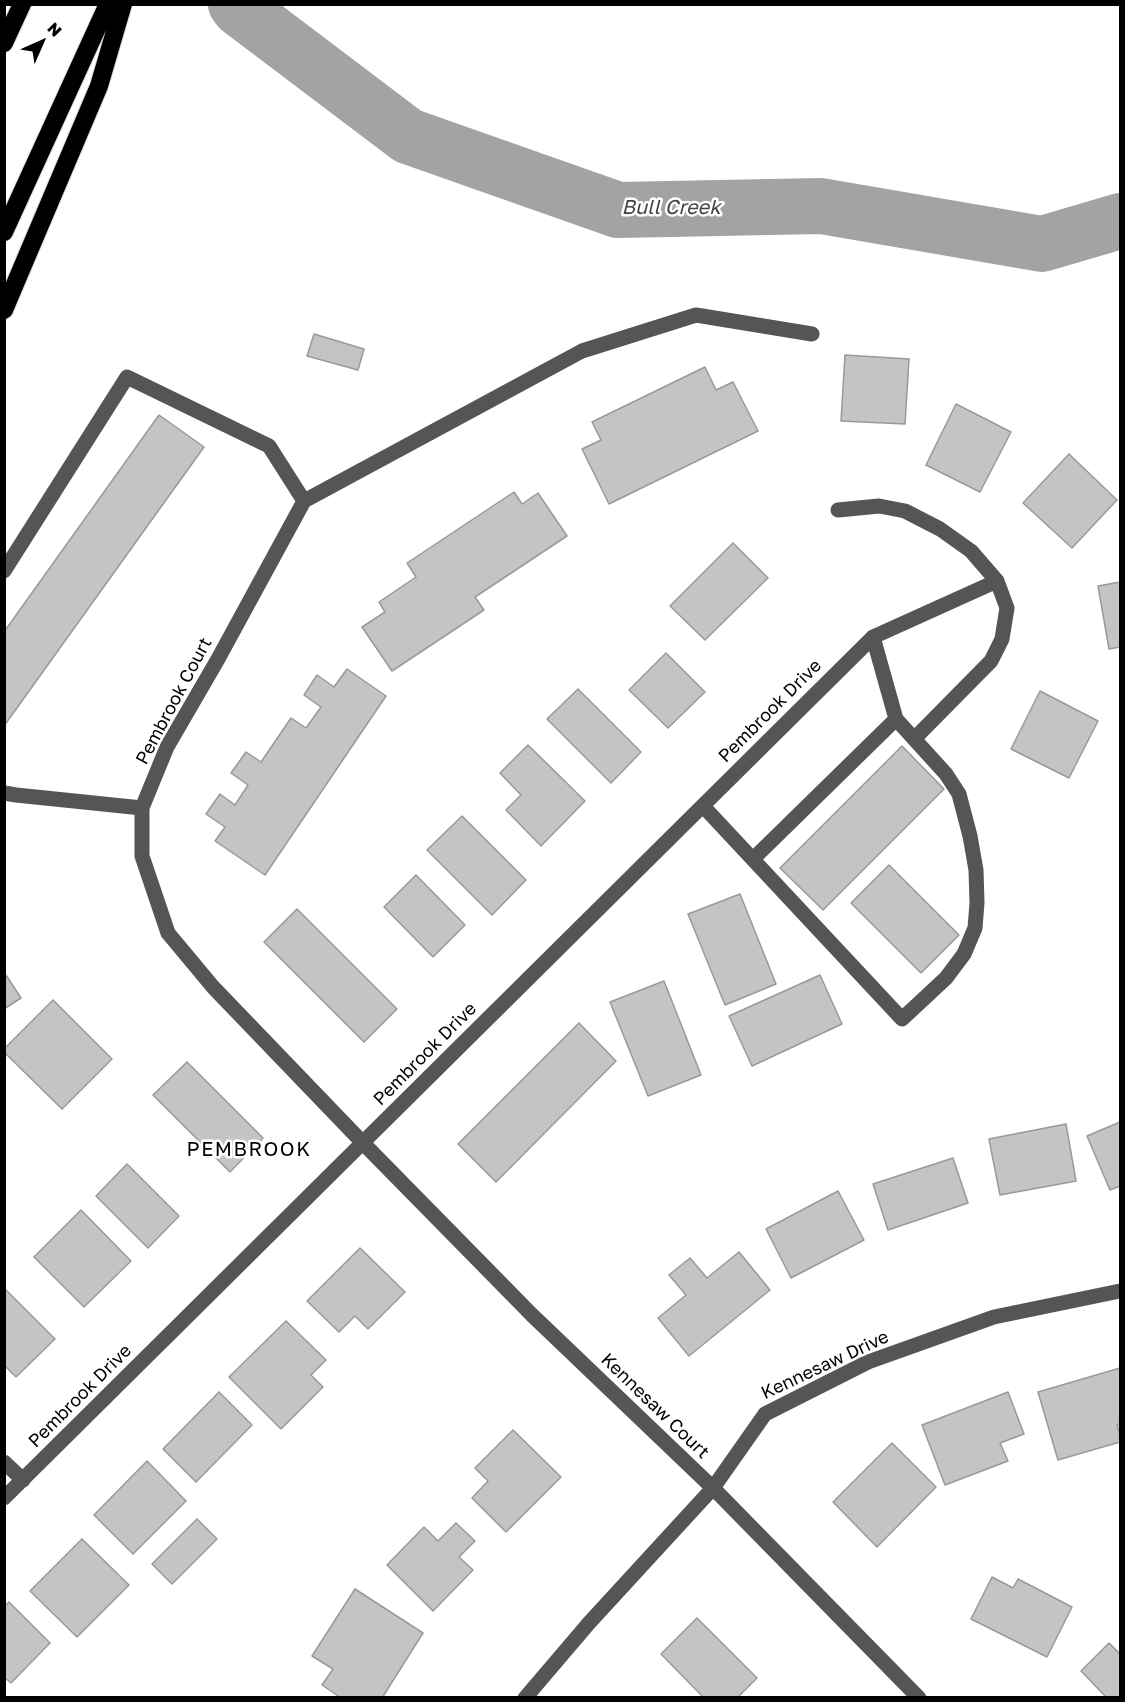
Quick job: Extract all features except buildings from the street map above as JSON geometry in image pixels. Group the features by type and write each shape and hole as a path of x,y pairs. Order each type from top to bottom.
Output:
{"highway":[{"path":"6,41 22,4"},
{"path":"4,232 108,4"},
{"path":"4,310 99,86 123,4"}],"street":[{"path":"4,571 127,378 269,446 304,501 582,351 696,315 812,334"},
{"name":"Pembrook Court","path":"304,501 167,747 142,808 142,856 168,933 213,987 363,1143"},
{"path":"838,510 879,506 905,511 940,529 971,551 997,581 1007,608 1002,639 991,661 915,739"},
{"path":"703,806 902,1018 946,978 964,954 975,928 976,870 959,794 946,774 896,719 873,637 997,581"},
{"name":"Pembrook Drive","path":"4,1498 873,637"},
{"path":"753,859 896,719"},
{"path":"4,793 142,808"},
{"name":"Kennesaw Court","path":"363,1143 532,1315 713,1488 919,1698"},
{"name":"Kennesaw Drive","path":"525,1698 589,1623 713,1488 765,1414 868,1362 994,1317 1120,1291"},
{"path":"4,1462 23,1480"}],"waterway":[{"name":"Bull Creek","path":"236,4 408,136 618,210 821,206 1042,244 1120,221"}],"district":[{"name":"PEMBROOK","path":"249,1150"}]}
